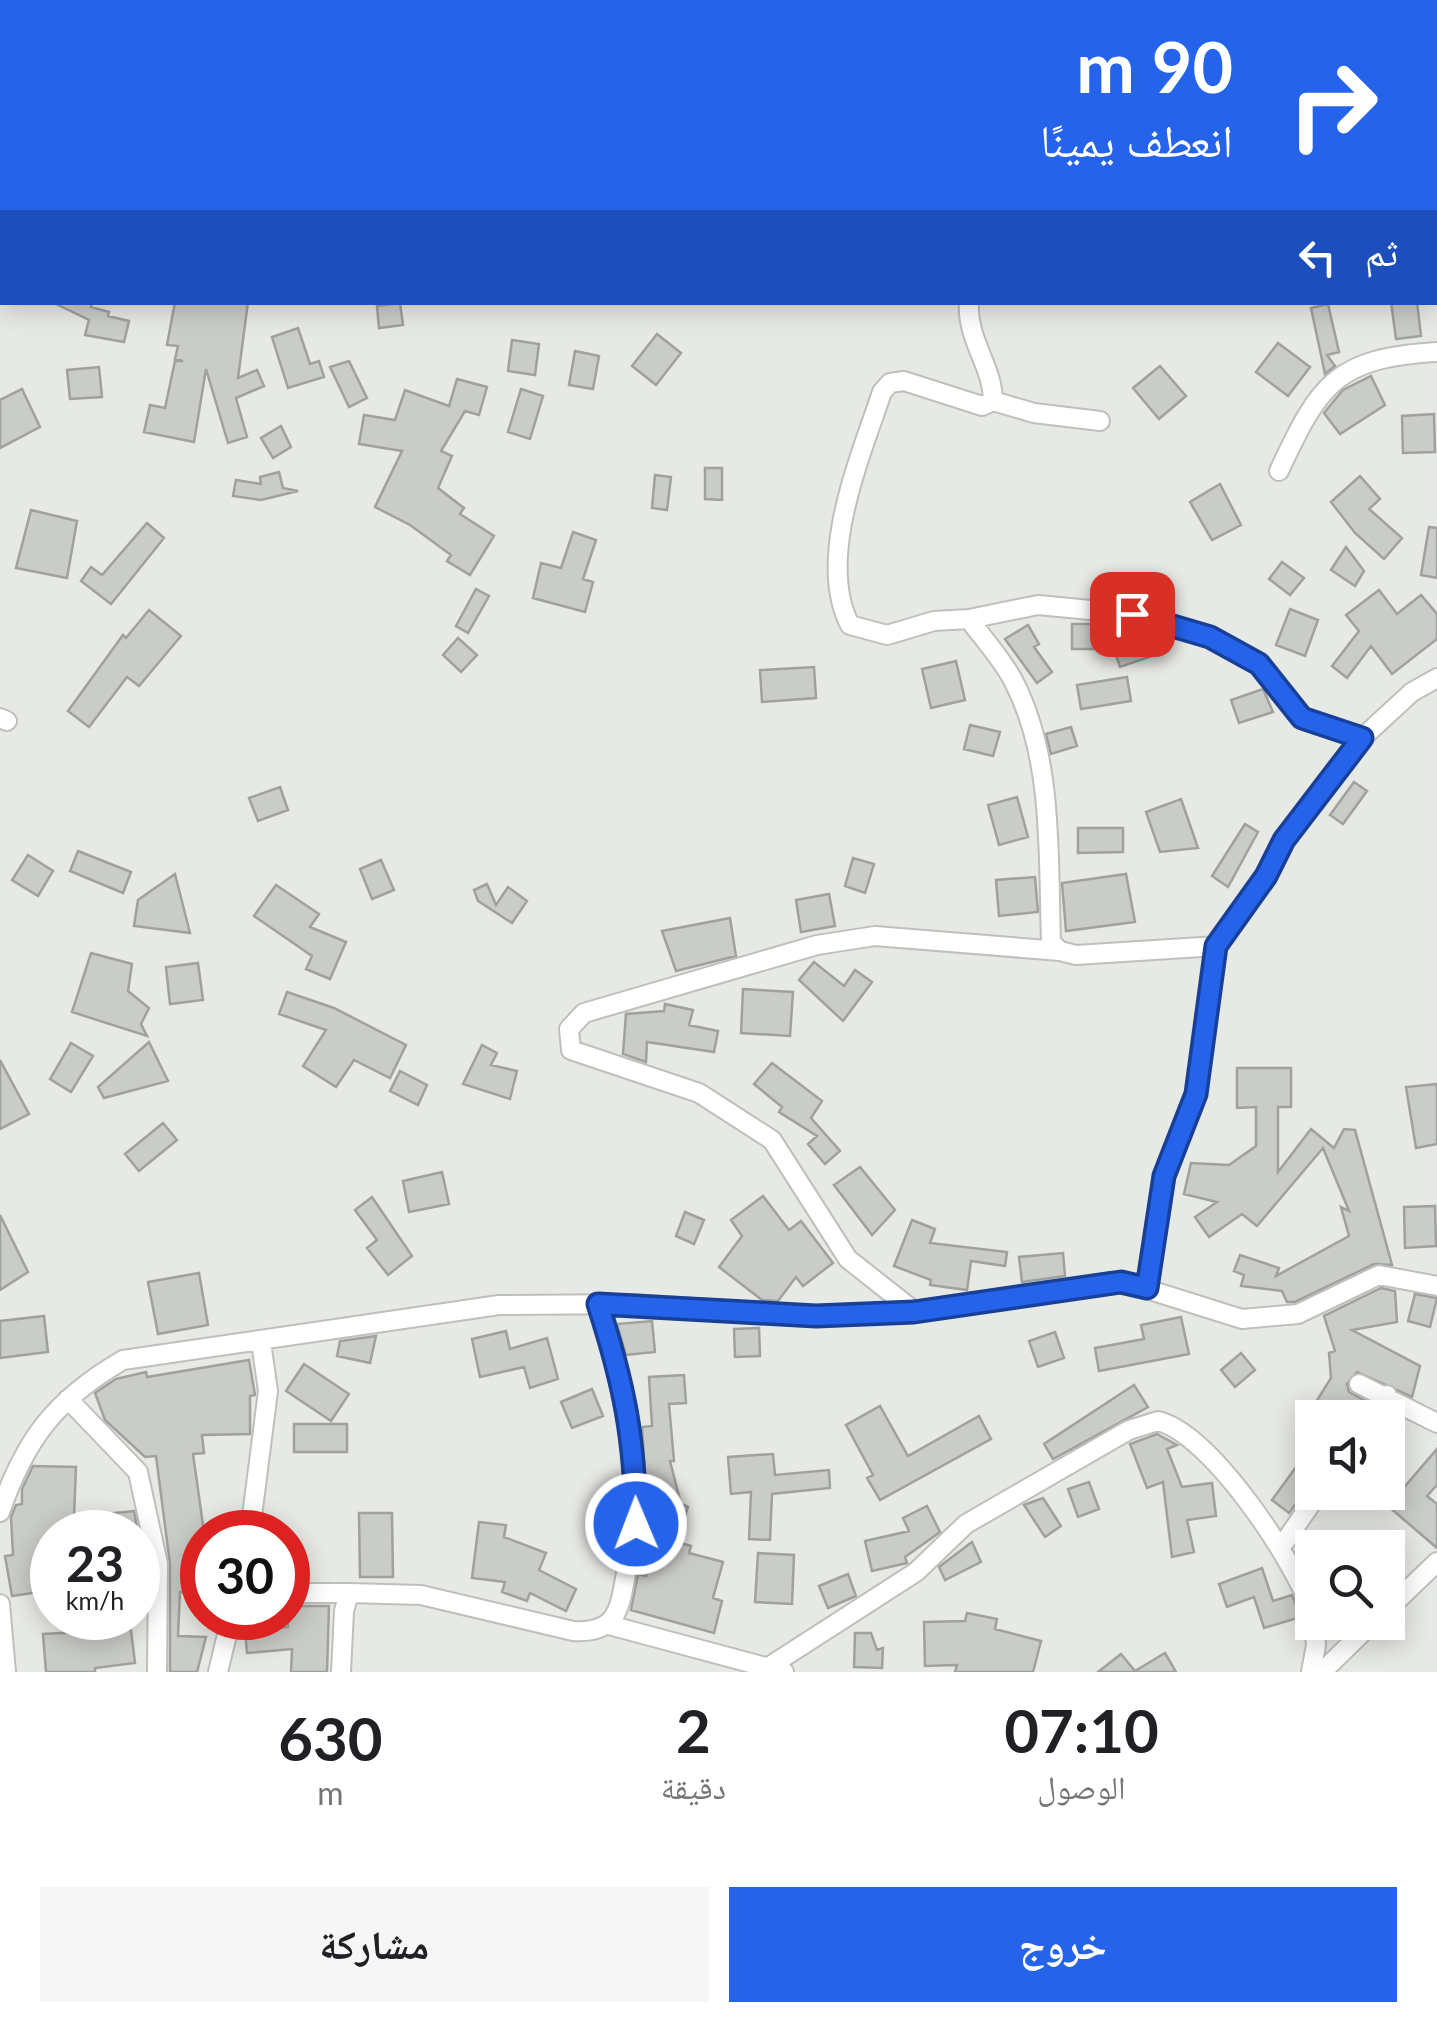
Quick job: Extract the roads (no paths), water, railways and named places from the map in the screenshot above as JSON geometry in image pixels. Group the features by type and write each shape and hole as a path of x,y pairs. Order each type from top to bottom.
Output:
{"street":[{"path":"969,305 975,343 993,381 993,401"},
{"path":"1279,471 1303,421 1331,384 1360,362 1385,355 1437,352"},
{"path":"1100,421 1034,413 993,401 982,406 904,381 890,383 882,392 853,479 836,565 838,602 850,625 874,635 1038,605 1132,614 1210,637 1259,664 1302,718 1362,738"},
{"path":"970,619 1014,681 1034,732 1046,813 1052,942 1060,951"},
{"path":"1147,1288 1164,1176 1196,1094 1216,946 1266,876 1284,840 1362,738 1412,692 1437,678"},
{"path":"914,1312 848,1260 772,1140 699,1093 570,1050 568,1030 584,1013 817,945 875,936 1060,951 1076,956 1216,946"},
{"path":"0,1512 18,1460 81,1385 123,1360 499,1305 598,1304 816,1316 914,1312 1121,1282 1242,1319 1298,1314 1378,1275 1437,1286"},
{"path":"310,1593 421,1595 572,1630 597,1632 610,1625 622,1592 636,1524 635,1451 623,1380 598,1304"},
{"path":"253,1510 268,1391 260,1342"},
{"path":"1358,1384 1437,1423"},
{"path":"1384,1400 1387,1395"},
{"path":"68,1399 138,1472 158,1564 157,1672"},
{"path":"610,1625 777,1669 916,1572 966,1524 1129,1430 1158,1420 1183,1432 1282,1546 1295,1574"},
{"path":"1282,1546 1307,1510"},
{"path":"1405,1593 1437,1562"},
{"path":"341,1672 344,1611 349,1593"},
{"path":"0,1604 3,1662"},
{"path":"218,1672 226,1640"},
{"path":"1311,1672 1316,1640"},
{"path":"1322,1672 1355,1640"}]}
